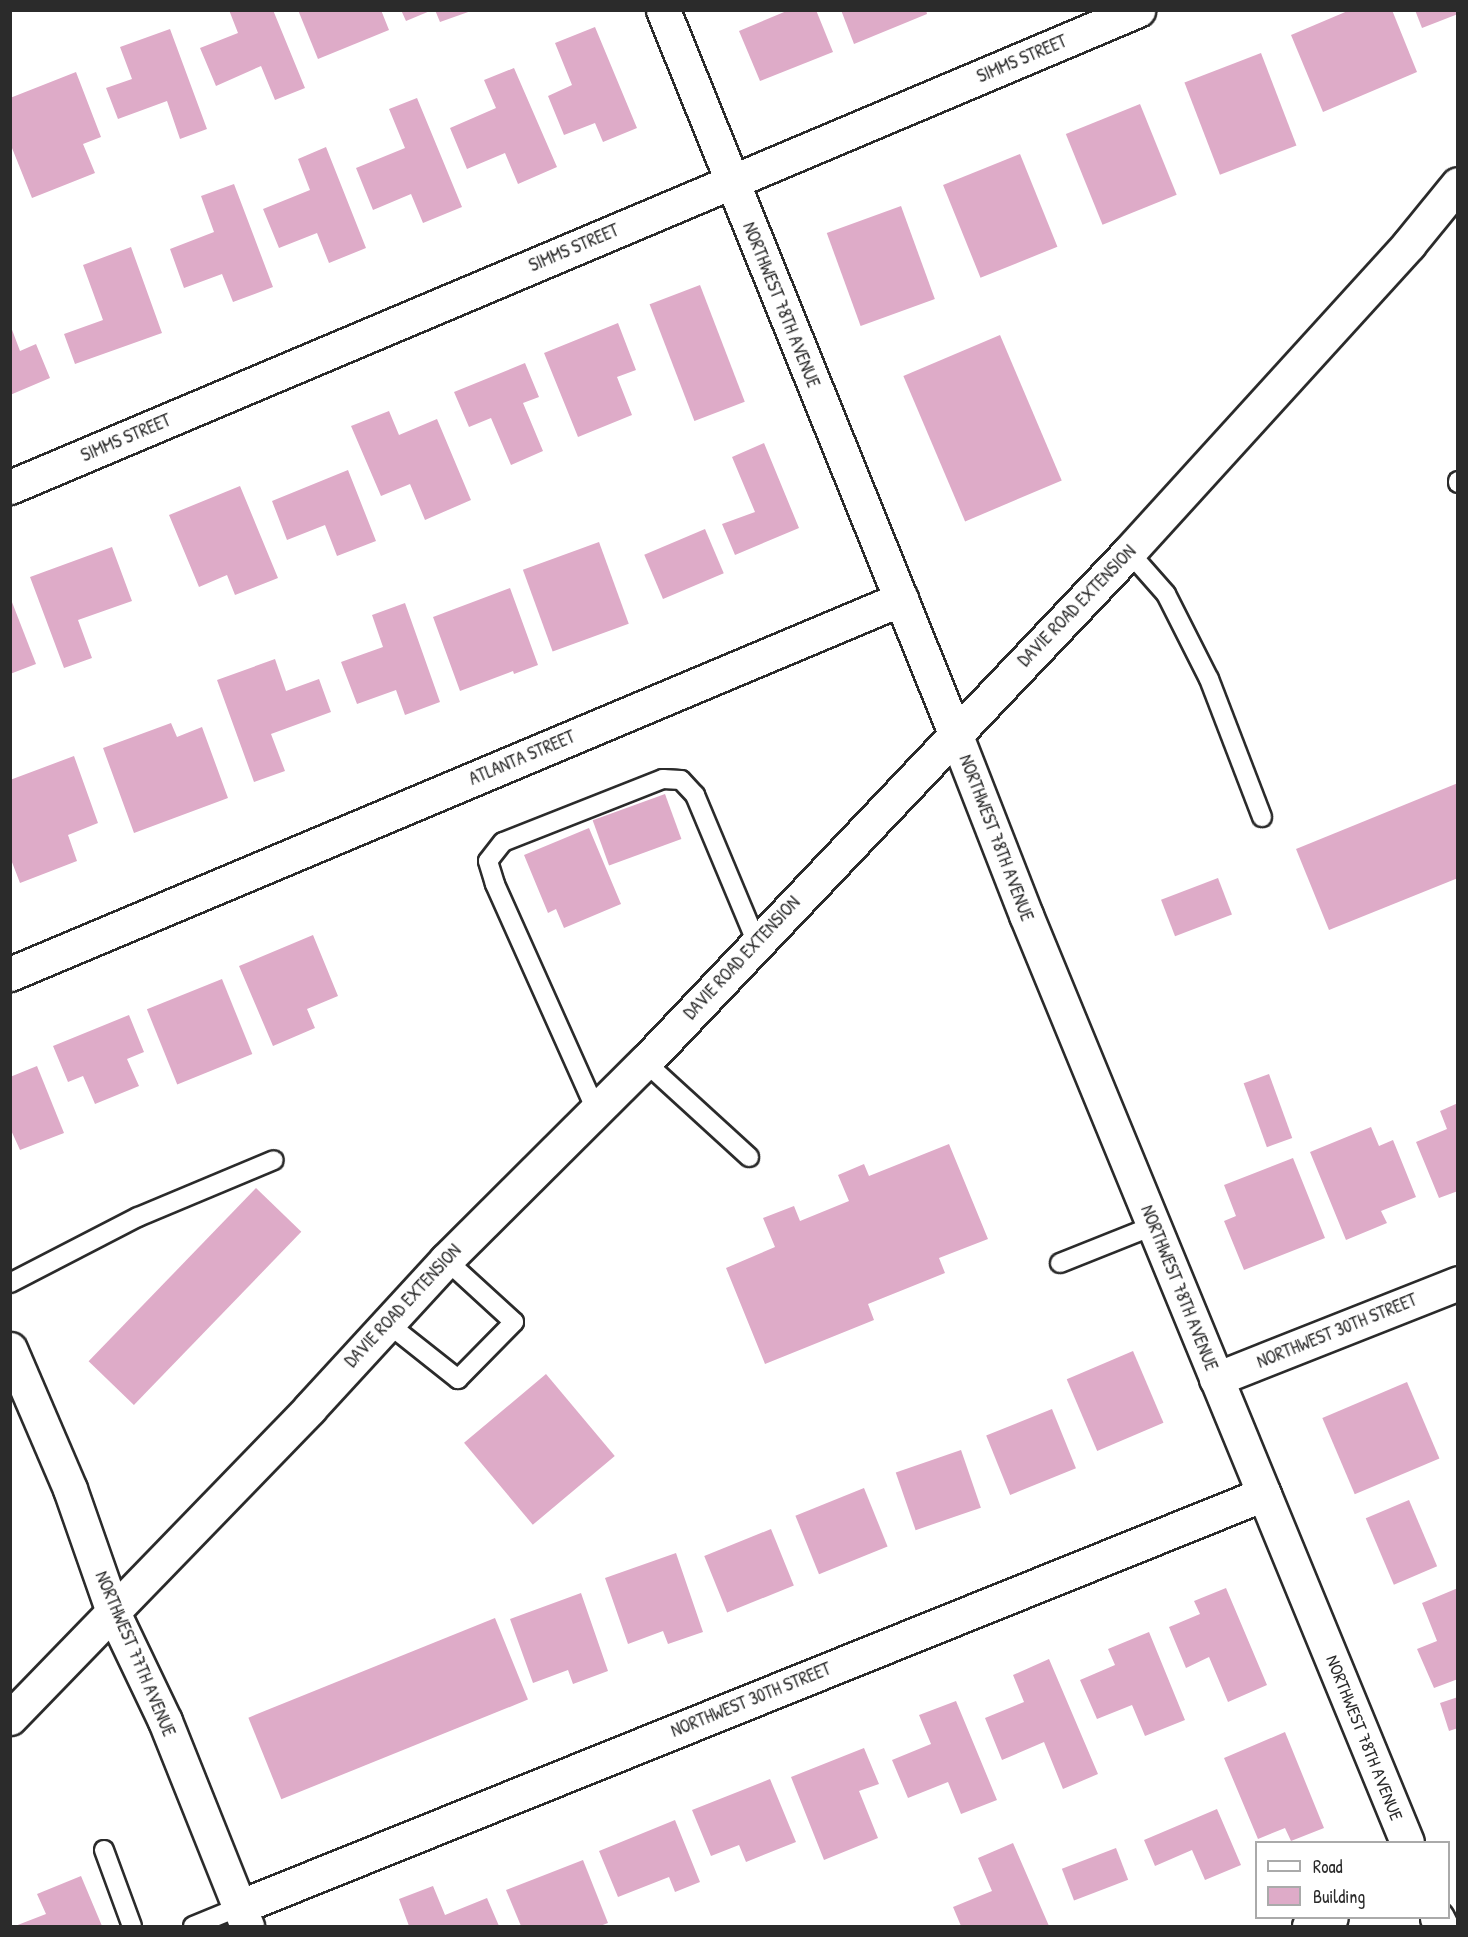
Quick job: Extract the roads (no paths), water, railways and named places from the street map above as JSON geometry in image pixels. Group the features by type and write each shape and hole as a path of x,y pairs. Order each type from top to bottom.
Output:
{"street":[{"name":"NORTHWEST 78TH AVENUE","path":"663,10 901,599"},
{"name":"SIMMS STREET","path":"10,487 1138,10"},
{"name":"DAVIE ROAD EXTENSION","path":"10,1718 310,1408 386,1322 446,1260 645,1062 1129,552 1408,244 1458,184"},
{"path":"901,599 955,733"},
{"name":"ATLANTA STREET","path":"10,974 901,599"},
{"name":"NORTHWEST 78TH AVENUE","path":"955,733 1026,915 1407,1841"},
{"name":"NORTHWEST 30TH STREET","path":"1216,1379 1458,1283"},
{"name":"NORTHWEST 77TH AVENUE","path":"10,1349 70,1489 113,1612 165,1721 243,1917"},
{"name":"NORTHWEST 30TH STREET","path":"243,1917 1264,1494"},
{"path":"1309,1926 1326,1919"}],"lane":[{"path":"1129,552 1166,594 1209,679 1262,817"},
{"path":"596,1110 495,884 488,861 503,843 663,779 681,780 695,795 757,943"},
{"path":"645,1062 749,1157"},
{"path":"10,1283 138,1217 273,1160"},
{"path":"1060,1263 1154,1226"},
{"path":"386,1322 458,1378 514,1322 446,1260"},
{"path":"104,1850 132,1926"},
{"path":"193,1926 243,1917"}]}
